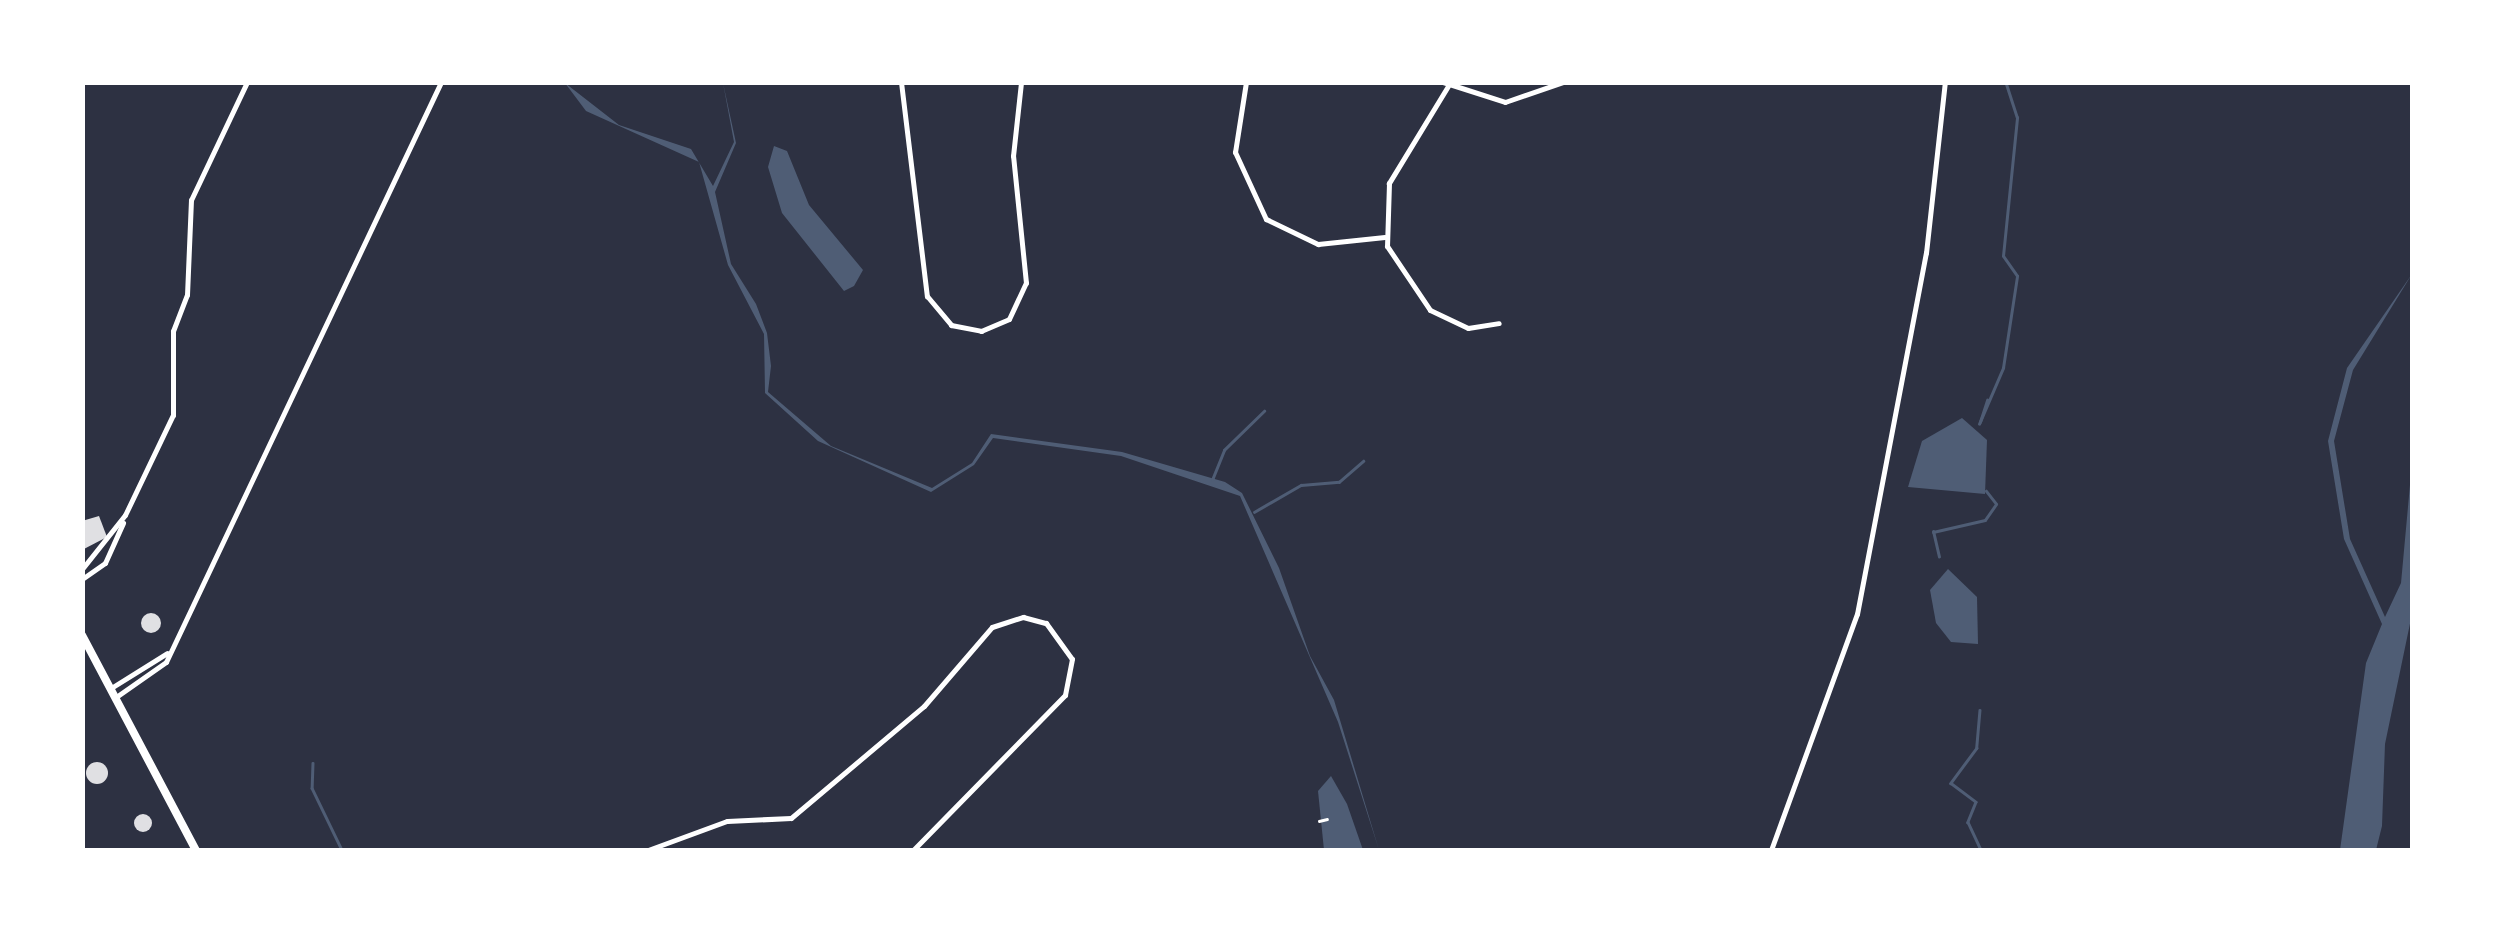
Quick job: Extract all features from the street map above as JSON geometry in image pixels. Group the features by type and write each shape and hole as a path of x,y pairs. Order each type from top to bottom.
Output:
{"highway":[{"path":"82,634 196,850"}],"street":[{"path":"82,579 106,562 173,415 173,330 187,295 191,200 247,82"},
{"path":"114,693 154,675 169,651 441,82"},
{"path":"900,82 927,296 944,320 968,331 1003,323 1025,292 1012,156 1021,82"},
{"path":"1246,82 1237,164 1266,219 1318,244 1385,237"},
{"path":"1498,323 1468,328 1430,310 1401,278 1385,237 1390,183 1445,84 1505,102 1563,82"},
{"path":"1771,850 1857,614 1928,237 1945,82"},
{"path":"82,569 125,515"},
{"path":"648,850 728,820 791,818 924,706 992,627 1023,617 1046,624 1072,659 1065,695 913,850"}],"path":[{"path":"1319,821 1327,819"}],"water":[{"path":"565,83 619,125 691,149 699,162 586,111"},
{"path":"723,83 736,143 715,192 731,264 756,304 767,333 771,366 768,392 831,446 932,488 972,463 991,434 1122,452 1225,482 1242,493 1279,568 1310,656 1334,700 1379,850 1338,722 1240,496 1121,456 993,438 974,465 931,492 818,441 765,393 764,334 728,265 699,163 713,186 734,142"},
{"path":"774,146 787,151 809,205 863,270 854,286 844,291 782,213 768,167"},
{"path":"2412,274 2353,370 2334,441 2350,539 2385,617 2401,583 2412,463 2412,614 2385,744 2382,826 2376,850 2340,850 2366,663 2382,624 2344,539 2328,441 2347,368"},
{"path":"1962,418 1987,440 1985,494 1908,487 1922,441"},
{"path":"1948,569 1977,597 1978,644 1951,642 1936,623 1930,590"},
{"path":"1331,776 1347,804 1363,850 1324,850 1318,791"}],"building":[{"path":"99,516 107,537 82,550 82,521"},
{"path":"151,613 161,623 151,633 141,623"},
{"path":"97,762 105,765 105,781 97,784 89,781 86,773 89,765"},
{"path":"143,814 152,823 143,832 134,823"}],"waterway":[{"path":"1979,424 2003,368 2017,276 2003,256 2017,118 2005,82"},
{"path":"1980,422 1987,400"},
{"path":"1212,480 1224,450 1264,411"},
{"path":"1254,512 1301,485 1339,482 1363,461"},
{"path":"1939,557 1933,532 1985,520 1996,504 1986,491"},
{"path":"1980,710 1977,748 1951,783 1976,802 1968,822 1981,850"},
{"path":"313,763 312,788 342,850"}]}
